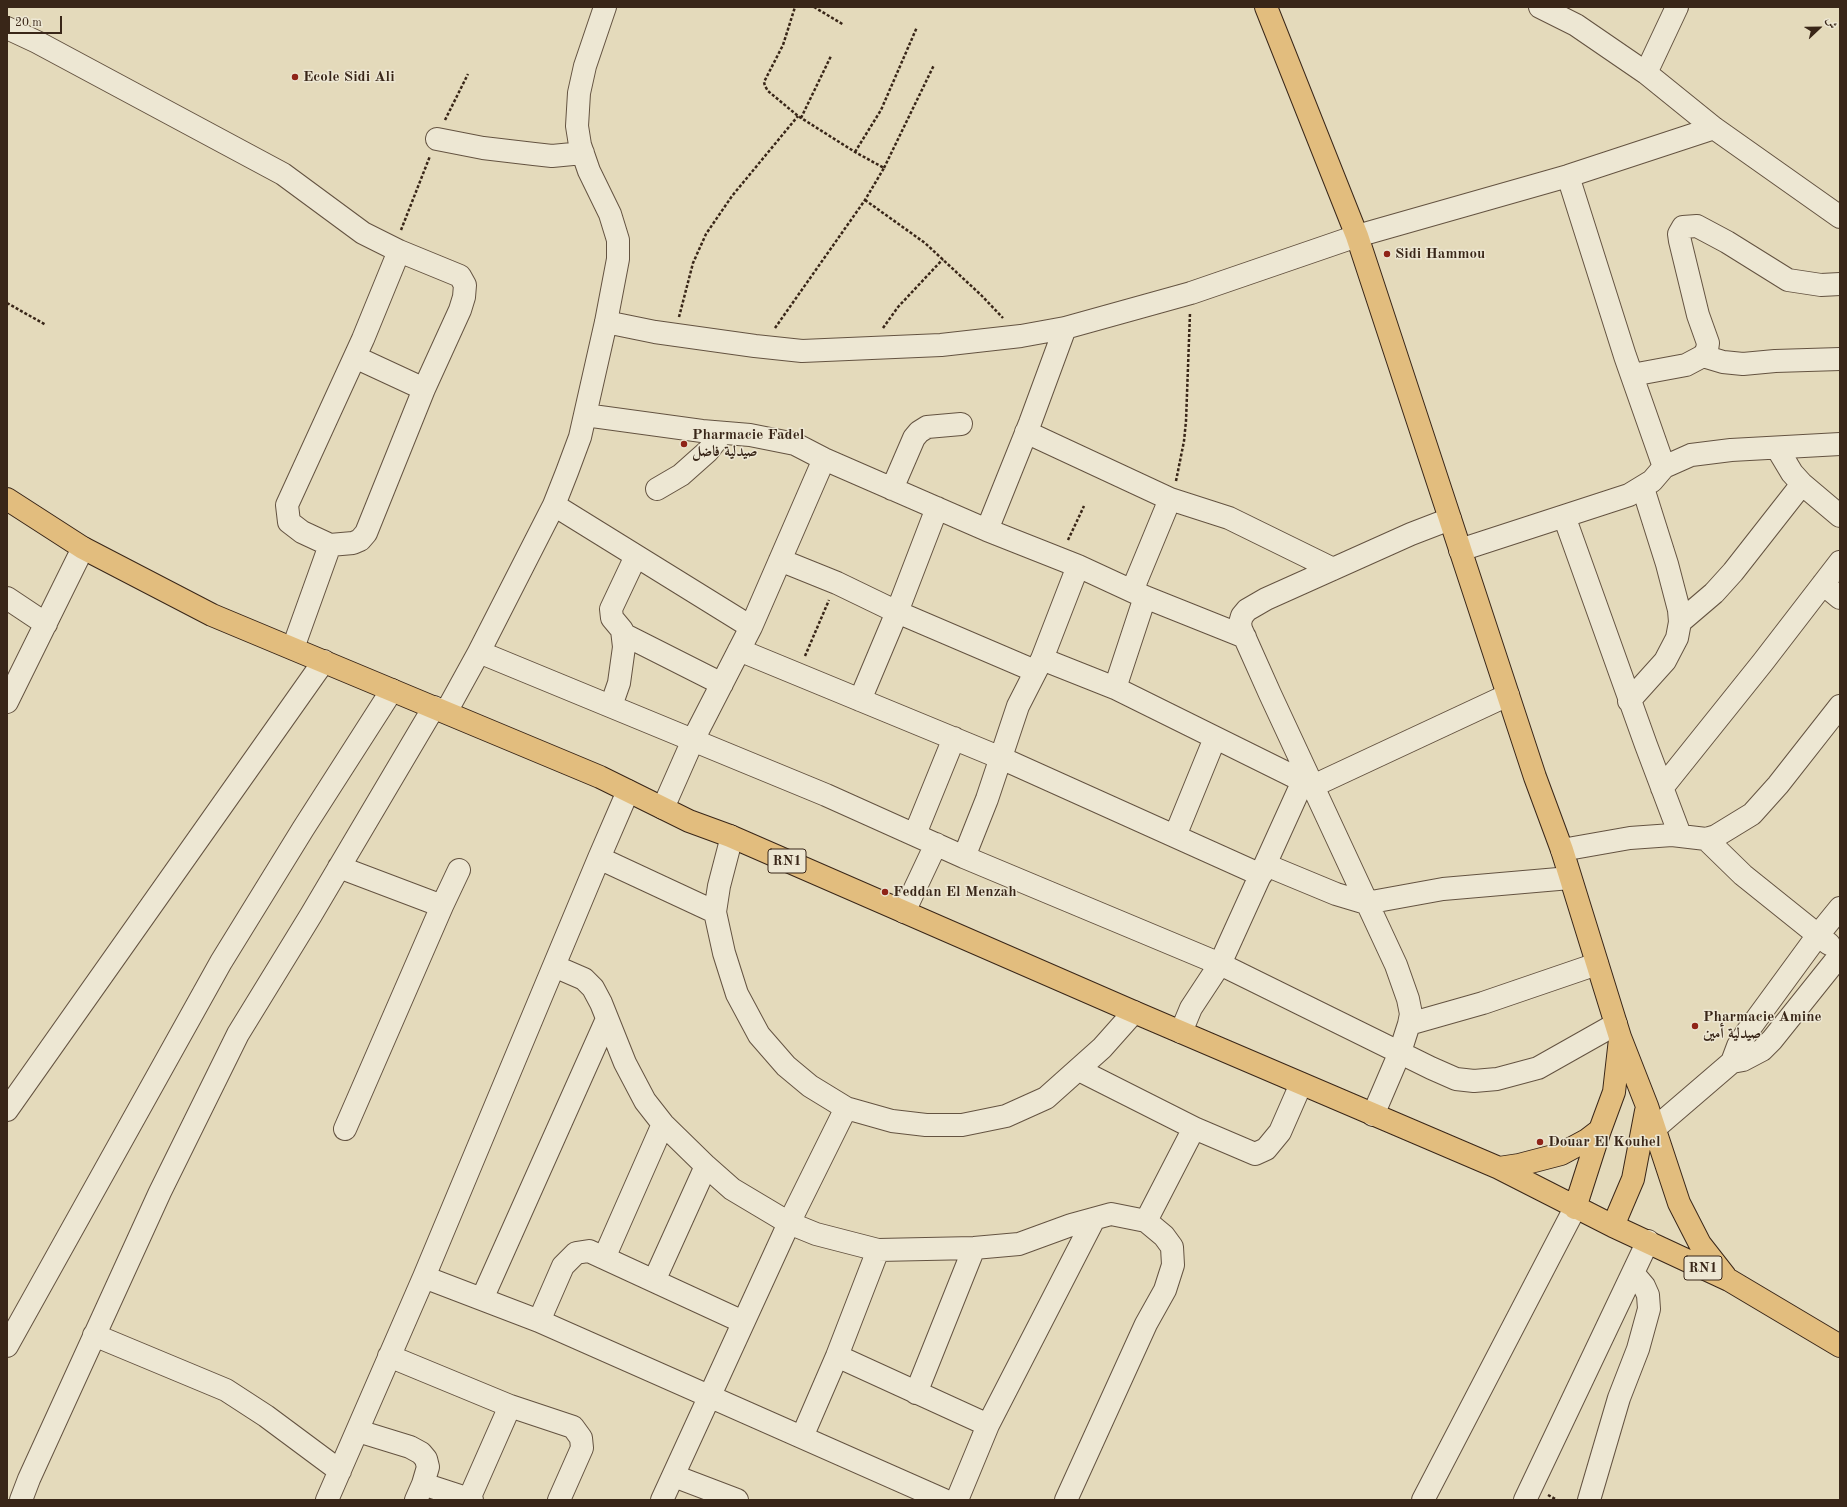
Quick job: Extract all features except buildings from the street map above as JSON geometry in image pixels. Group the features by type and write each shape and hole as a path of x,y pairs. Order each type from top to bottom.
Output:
{"main road":[{"path":"1266,7 1357,236 1535,777 1562,850 1618,1031 1647,1106 1676,1197 1700,1244 1729,1280"},
{"name":"RN1","path":"7,499 83,548 212,615 324,660 628,791 689,820 730,836 1180,1032 1499,1168 1575,1208 1729,1280 1840,1346"},
{"path":"1575,1208 1614,1092 1618,1031"},
{"path":"1613,1226 1633,1179 1647,1106"},
{"path":"1499,1168 1519,1165 1561,1154 1587,1140 1600,1130"}],"street":[{"path":"21,1500 94,1335 160,1192 238,1034 339,867 478,652 554,505 573,456 585,415 606,322 618,259 618,240 610,214 589,171 577,126 580,93 585,66 605,7"},
{"path":"1540,7 1576,25 1646,74 1714,128 1840,217"},
{"path":"1646,74 1677,7"},
{"path":"7,28 51,49 283,174 363,233 397,250 460,276 465,285 460,310 424,389 366,533 360,540 353,543 330,545 302,532 289,522 287,504 355,357 397,250"},
{"path":"606,322 677,335 761,347 802,351 940,345 1021,336 1065,328 1190,293 1357,236 1568,176 1714,128"},
{"path":"437,139 477,147 552,156 583,153"},
{"path":"1568,176 1632,374 1664,467"},
{"path":"1632,374 1686,365 1703,356 1708,343 1698,315 1680,240 1679,234 1682,227 1697,226 1727,242 1788,280 1821,285 1840,284"},
{"path":"987,530 1065,328"},
{"path":"1703,356 1723,362 1743,364 1775,361 1840,360"},
{"path":"355,357 424,389"},
{"path":"585,415 722,433 750,435 795,444 824,459 987,530 1069,562 1139,594 1245,637"},
{"path":"892,489 914,438 919,432 927,427 961,424"},
{"path":"1026,432 1126,477 1170,499 1228,518 1333,569"},
{"path":"656,489 667,484 686,471 708,451 722,433"},
{"path":"1460,550 1630,495 1652,481 1664,467 1679,459 1705,452 1840,444"},
{"path":"1777,448 1792,473 1802,484 1840,516"},
{"path":"663,808 693,740 751,627 824,459"},
{"path":"1680,622 1714,593 1733,572 1802,484"},
{"path":"1629,700 1657,672 1665,661 1677,638 1680,622 1679,610 1667,564 1643,488"},
{"path":"1115,688 1139,594 1170,499"},
{"path":"554,505 751,627"},
{"path":"860,700 938,508"},
{"path":"1564,516 1629,700 1680,835"},
{"path":"1373,1115 1400,1052 1409,1024 1410,1008 1405,988 1396,965 1308,784 1241,629 1240,623 1242,616 1247,610 1333,569 1450,519"},
{"path":"293,648 330,545"},
{"path":"7,702 83,548"},
{"path":"611,706 616,694 622,669 624,648 622,630 612,618 611,609 636,556"},
{"path":"780,560 837,583 897,612 1038,665 1115,688 1308,784"},
{"path":"964,857 1001,758 1018,706 1038,665 1069,562"},
{"path":"1662,788 1763,662 1840,562"},
{"path":"1823,584 1840,598"},
{"path":"7,598 46,624"},
{"path":"623,634 722,684"},
{"path":"739,650 1001,758 1175,836 1263,870 1366,903 1444,889 1570,878"},
{"path":"478,652 693,740 915,834 964,857 1220,964 1456,1079 1474,1081 1497,1079 1538,1068 1618,1031"},
{"path":"7,1110 324,660"},
{"path":"7,1346 222,962 392,690"},
{"path":"1180,1032 1191,1008 1220,964 1263,870 1308,784 1508,695"},
{"path":"1562,850 1609,840 1652,836 1680,835 1706,838 1716,836 1752,814 1778,785 1840,706"},
{"path":"915,834 954,738"},
{"path":"1175,836 1215,738"},
{"path":"327,1500 424,1277 628,791"},
{"path":"730,836 732,840 719,886 715,912 724,953 737,994 759,1035 786,1066 810,1086 846,1108 892,1121 926,1126 962,1125 1006,1116 1046,1098 1102,1048 1134,1012"},
{"path":"1654,1129 1732,1062 1751,1056 1762,1050 1772,1040 1840,954 1743,875 1706,838"},
{"path":"904,912 936,844"},
{"path":"599,858 715,912"},
{"path":"339,867 442,906"},
{"path":"345,1129 459,870"},
{"path":"1732,1062 1738,1046 1747,1032 1818,935 1840,908"},
{"path":"1409,1024 1483,1004 1597,964"},
{"path":"554,966 584,979 593,988 645,1101 663,1124 732,1189 789,1223 816,1234 878,1250 974,1248 1019,1244 1071,1225 1111,1214 1146,1221 1164,1236 1172,1247 1173,1265 1165,1290 1146,1324 1066,1500"},
{"path":"482,1300 607,1019"},
{"path":"1079,1070 1194,1128 1255,1154 1266,1149 1280,1132 1301,1084"},
{"path":"662,1500 789,1223 846,1108"},
{"path":"604,1258 663,1124"},
{"path":"1146,1221 1194,1128"},
{"path":"654,1281 706,1166"},
{"path":"1423,1500 1575,1208"},
{"path":"957,1500 988,1425 1094,1219"},
{"path":"1525,1500 1648,1241"},
{"path":"916,1393 974,1248"},
{"path":"802,1437 837,1356 878,1250"},
{"path":"539,1322 563,1266 569,1258 582,1251 589,1251 743,1322"},
{"path":"1589,1500 1619,1398 1638,1349 1647,1317 1648,1295 1644,1286 1633,1273"},
{"path":"424,1277 539,1322 944,1500"},
{"path":"94,1335 226,1390 266,1416 340,1471"},
{"path":"389,1356 510,1406 573,1427 581,1438 582,1448 559,1500"},
{"path":"837,1356 988,1425"},
{"path":"358,1431 410,1447 421,1453 426,1459 428,1467 420,1492 471,1499 510,1406"},
{"path":"674,1476 737,1500"}],"path":[{"path":"795,7 783,45 764,82 768,91 798,116 855,152 884,168"},
{"path":"814,7 844,25"},
{"path":"855,152 881,110 917,27"},
{"path":"802,118 831,56"},
{"path":"761,347 865,200 884,168 934,65"},
{"path":"397,250 437,139 468,74"},
{"path":"677,335 677,324 693,263 706,234 737,190 798,116"},
{"path":"865,200 925,243 981,294 1021,336"},
{"path":"870,348 898,307 943,259"},
{"path":"1170,499 1184,441 1188,388 1190,293"},
{"path":"7,303 46,325"},
{"path":"1069,562 1084,506"},
{"path":"797,674 837,583"}],"place":[{"name":"Ecole Sidi Ali","path":"295,77"},
{"name":"Sidi Hammou","path":"1387,254"},
{"name":"Pharmacie Fadel صيدلية فاضل","path":"684,444"},
{"name":"Feddan El Menzah","path":"885,892"},
{"name":"Pharmacie Amine صيدلية أمين","path":"1695,1026"},
{"name":"Douar El Kouhel","path":"1540,1142"}]}
